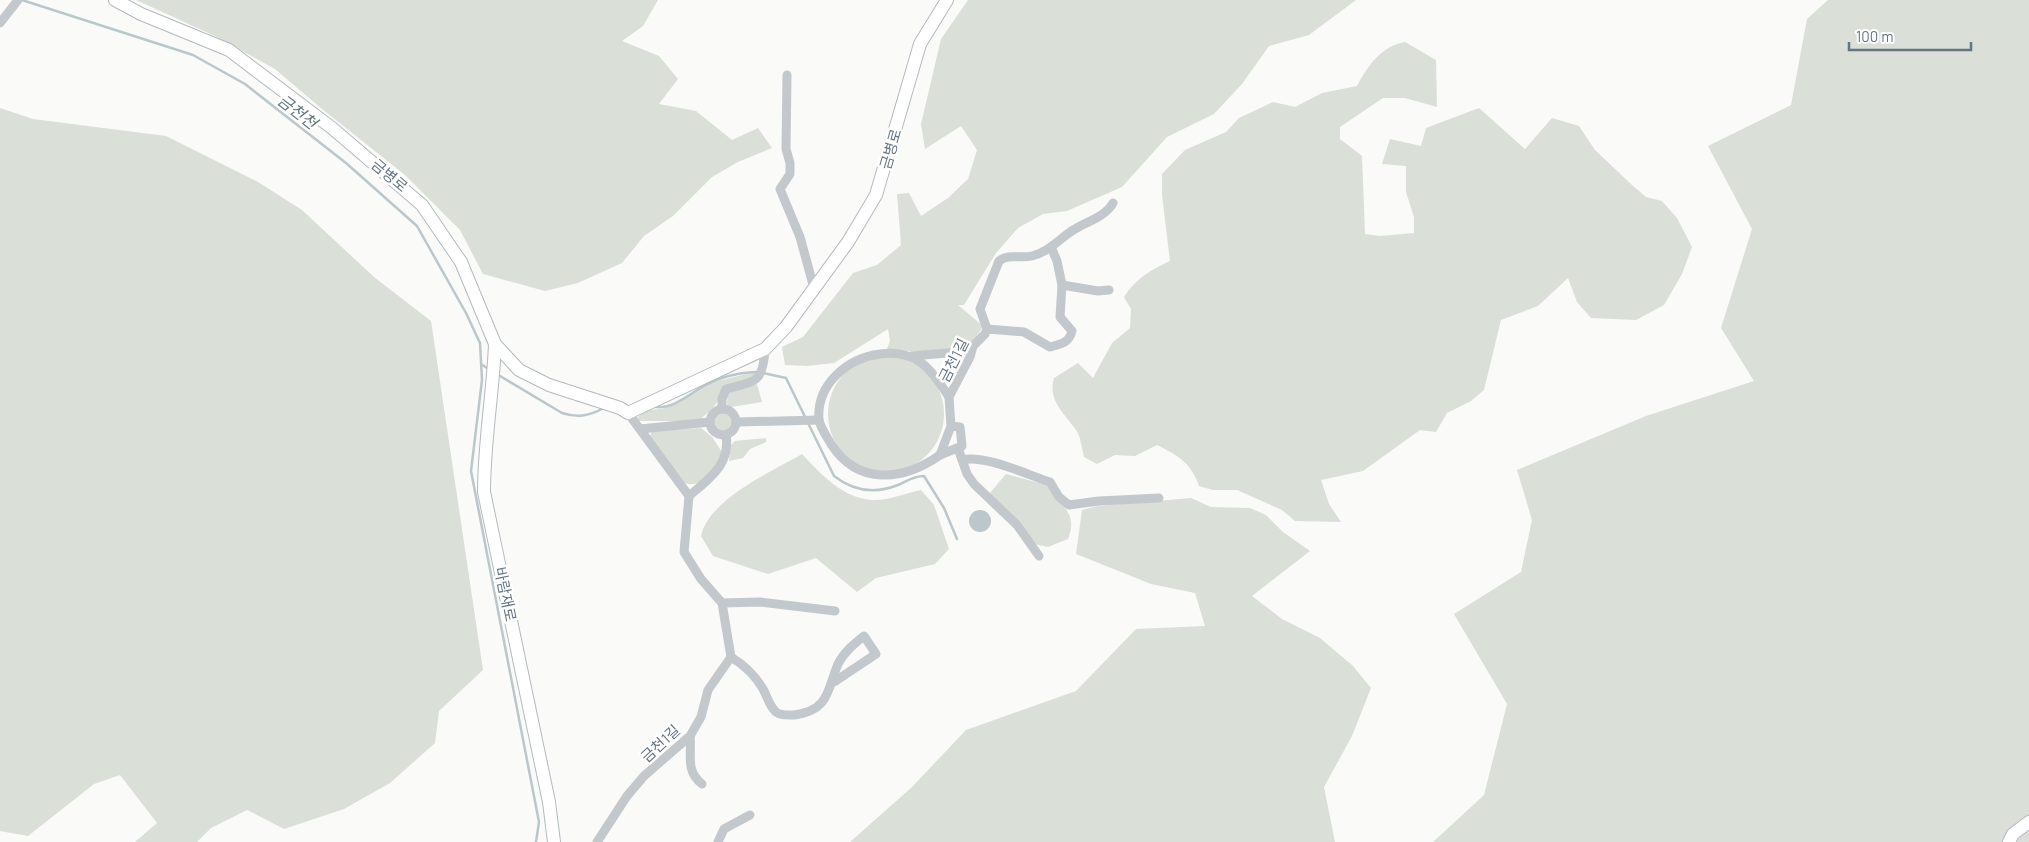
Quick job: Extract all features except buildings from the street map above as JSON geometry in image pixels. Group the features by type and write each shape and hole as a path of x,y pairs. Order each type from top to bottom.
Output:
{"street":[{"name":"금병로","path":"115,0 141,14 229,50 332,128 408,190 422,205 461,262 495,344 520,370 530,377 624,410 765,349 786,327 848,242 876,195 920,44 947,0"},
{"path":"0,24 16,2"},
{"path":"787,75 786,149 790,163 790,174 783,193 800,237 814,288"},
{"name":"금천1길","path":"949,397 970,357 973,346 985,334 986,329 980,309 999,261 1010,256 1032,257 1073,230 1109,210 1113,203"},
{"name":"금천1길","path":"986,329 1024,332 1050,347 1062,344 1070,338 1072,331 1060,317 1062,285 1057,261 1051,246"},
{"path":"1062,285 1098,291 1109,290"},
{"name":"바람재로","path":"495,344 494,375 484,463 484,492 550,802 554,842"},
{"path":"910,356 960,352 973,346"},
{"path":"722,409 722,398 726,389 752,384 761,373 765,349"},
{"name":"금천1길","path":"817,420 828,384 843,368 874,354 894,352 910,356 932,370 949,397"},
{"path":"940,455 951,426 949,397"},
{"path":"722,409 734,414 737,422 734,430 726,435 715,432 710,422 712,414 722,409"},
{"path":"624,410 689,496 684,552 701,579 722,603 730,657 743,664 750,671 764,690 770,704 780,714 796,714 818,706 825,700 834,682 838,664 848,649 864,636 876,654 834,682"},
{"path":"737,422 817,420 826,436 852,468 864,472 893,475 923,465 940,455 962,446 963,440 960,427 951,426"},
{"path":"640,429 710,422"},
{"path":"689,496 721,468 728,446 726,435"},
{"path":"958,448 967,474 974,484 1017,525 1039,556"},
{"path":"962,460 970,457 1050,482 1059,497 1069,505 1099,501 1159,498"},
{"path":"722,603 760,602 835,611"},
{"name":"금천1길","path":"597,842 626,796 644,776 690,736 701,717 708,690 730,657"},
{"path":"690,736 689,764 694,778 702,784"},
{"path":"718,842 724,830 750,815"},
{"path":"2009,842 2014,834 2029,822"}],"shaded area":[{"path":"136,0 658,0 643,26 622,41 659,56 678,79 659,104 696,111 732,140 758,128 772,148 738,162 712,177 673,216 644,236 622,263 578,283 545,291 483,274 460,230 405,175 275,69 215,36"},
{"path":"968,0 1356,0 1309,35 1269,46 1242,84 1214,114 1167,137 1122,187 1067,211 1043,214 1018,228 996,253 964,305 958,305 983,326 967,345 953,350 934,351 887,349 890,341 888,329 834,363 807,366 785,365 782,347 803,337 853,273 877,265 901,245 897,194 909,193 921,216 948,198 968,179 977,150 961,126 925,149 921,124 941,39"},
{"path":"1828,0 2029,0 2029,842 1433,842 1484,795 1507,704 1454,614 1521,572 1532,520 1517,470 1646,416 1754,381 1721,328 1752,229 1708,146 1791,105 1807,19"},
{"path":"1405,42 1436,60 1437,107 1405,98 1383,98 1340,127 1340,139 1362,156 1365,234 1380,236 1414,233 1414,217 1406,192 1406,166 1382,164 1390,139 1421,146 1426,128 1479,108 1525,149 1552,118 1579,126 1595,150 1632,185 1646,197 1662,201 1677,218 1692,247 1682,274 1664,305 1636,320 1591,318 1577,302 1568,278 1538,306 1501,320 1484,390 1471,401 1447,413 1436,432 1420,430 1363,471 1321,480 1329,504 1341,522 1295,521 1282,510 1237,490 1213,490 1199,486 1192,471 1183,461 1157,445 1135,456 1115,455 1097,464 1084,457 1078,433 1055,401 1053,394 1054,378 1078,363 1093,378 1112,343 1130,328 1131,309 1124,297 1144,275 1170,261 1162,195 1162,174 1185,150 1226,132 1239,118 1273,102 1295,107 1322,93 1357,86 1371,64 1382,52 1396,44"},
{"path":"0,108 33,119 166,136 258,182 302,210 374,277 431,321 483,670 439,711 435,743 390,783 344,809 284,829 247,810 211,828 197,842 135,842 157,823 120,775 94,784 28,836 0,831"},
{"path":"886,356 908,360 918,365 927,373 935,382 940,392 944,414 940,436 935,446 927,455 918,463 908,468 886,472 864,468 854,463 845,455 837,446 832,436 828,414 832,392 837,382 845,373 854,365 864,360"},
{"path":"755,372 754,380 730,386 711,410 698,421 639,421 637,418 645,410 662,409 679,403 713,382"},
{"path":"757,384 762,402 731,407 727,404 728,392"},
{"path":"723,412 730,415 733,422 730,429 723,432 716,429 713,422 716,415"},
{"path":"701,428 712,437 722,452 712,470 703,480 692,484 685,483 650,436 652,431"},
{"path":"766,438 766,442 750,449 743,458 729,461 731,445 735,441"},
{"path":"802,454 833,484 851,495 872,500 921,490 934,505 949,549 935,564 876,578 857,592 816,558 768,574 713,556 701,536 706,523 716,510 743,488"},
{"path":"1006,474 1047,485 1069,515 1071,530 1068,539 1048,547 1034,544 989,494"},
{"path":"1191,498 1211,507 1250,508 1266,515 1283,532 1310,551 1252,596 1282,619 1320,638 1353,666 1371,688 1352,736 1324,787 1335,842 850,842 911,788 966,730 1076,691 1136,629 1205,626 1195,593 1151,584 1076,554 1082,510 1098,506"},
{"path":"980,510 988,513 991,521 988,529 980,532 972,529 969,521 972,513"}],"waterway":[{"name":"금천천","path":"22,0 193,55 245,84 346,163 417,226 466,313 480,343 482,380 471,471 539,822 536,842"},
{"path":"481,364 487,368"},
{"path":"656,407 664,407 678,402 705,385 722,378 757,372"},
{"path":"763,373 786,378 834,476 849,485 864,490 881,490 924,476 944,508 957,539"},
{"path":"500,376 562,413 583,416 602,409"}]}
